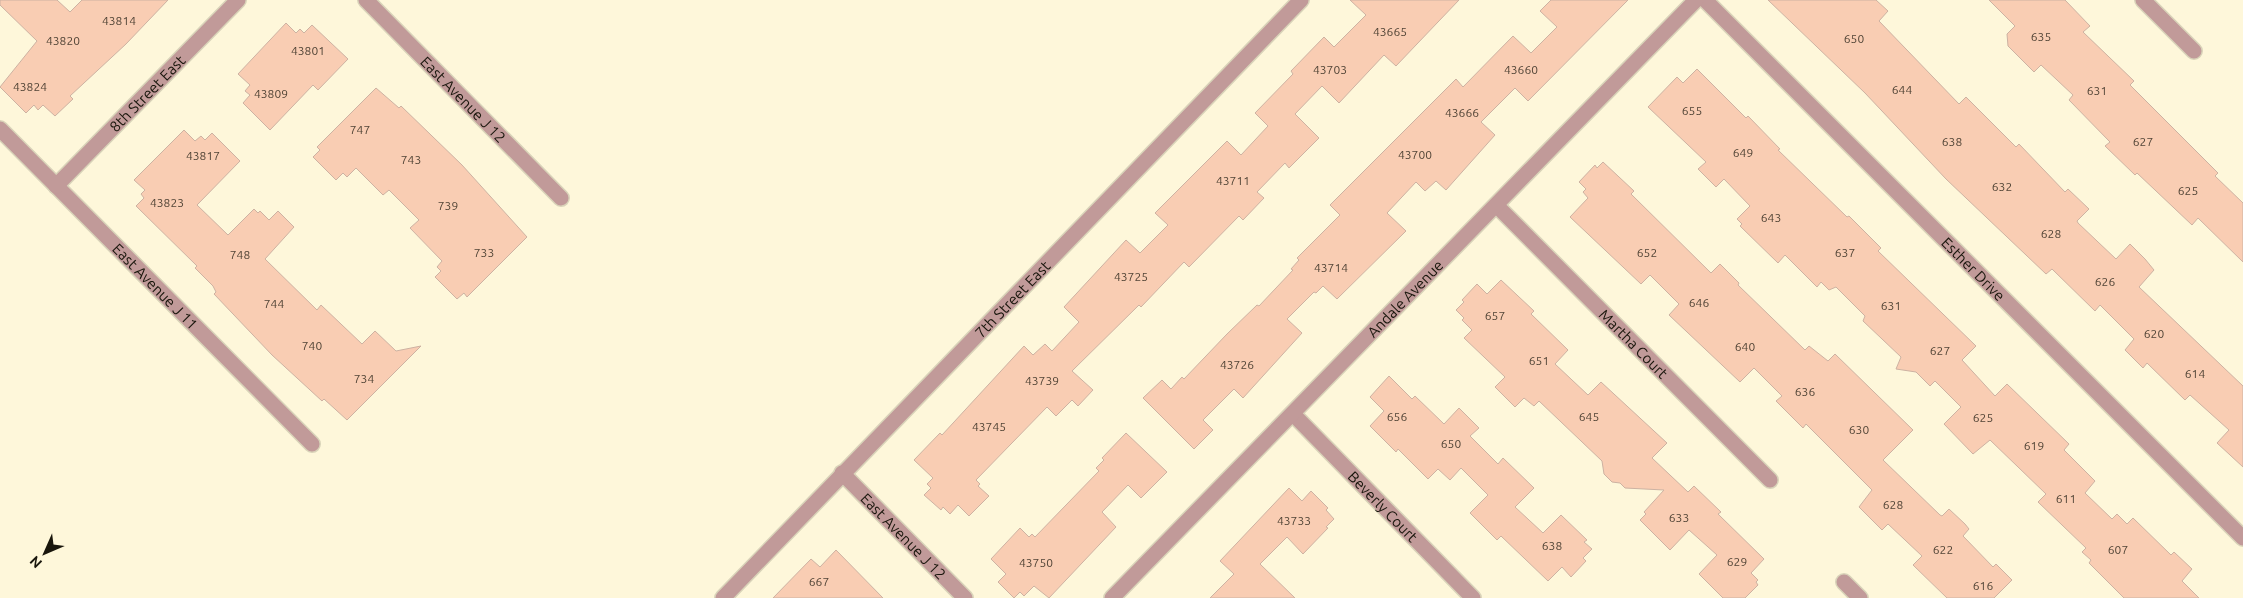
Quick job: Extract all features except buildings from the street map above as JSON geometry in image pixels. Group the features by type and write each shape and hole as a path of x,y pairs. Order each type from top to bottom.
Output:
{"street":[{"name":"8th Street East","path":"56,186 238,0"},
{"name":"East Avenue J 12","path":"366,0 561,198"},
{"name":"7th Street East","path":"723,598 1301,0"},
{"name":"Andale Avenue","path":"1112,598 1497,206 1696,0"},
{"name":"Esther Drive","path":"1704,0 2243,538"},
{"path":"2143,0 2194,51"},
{"name":"East Avenue J 11","path":"0,130 312,444"},
{"name":"Martha Court","path":"1497,206 1770,480"},
{"name":"Beverly Court","path":"1293,414 1473,598"},
{"name":"East Avenue J 12","path":"842,473 966,598"},
{"path":"1844,582 1860,598"}]}
